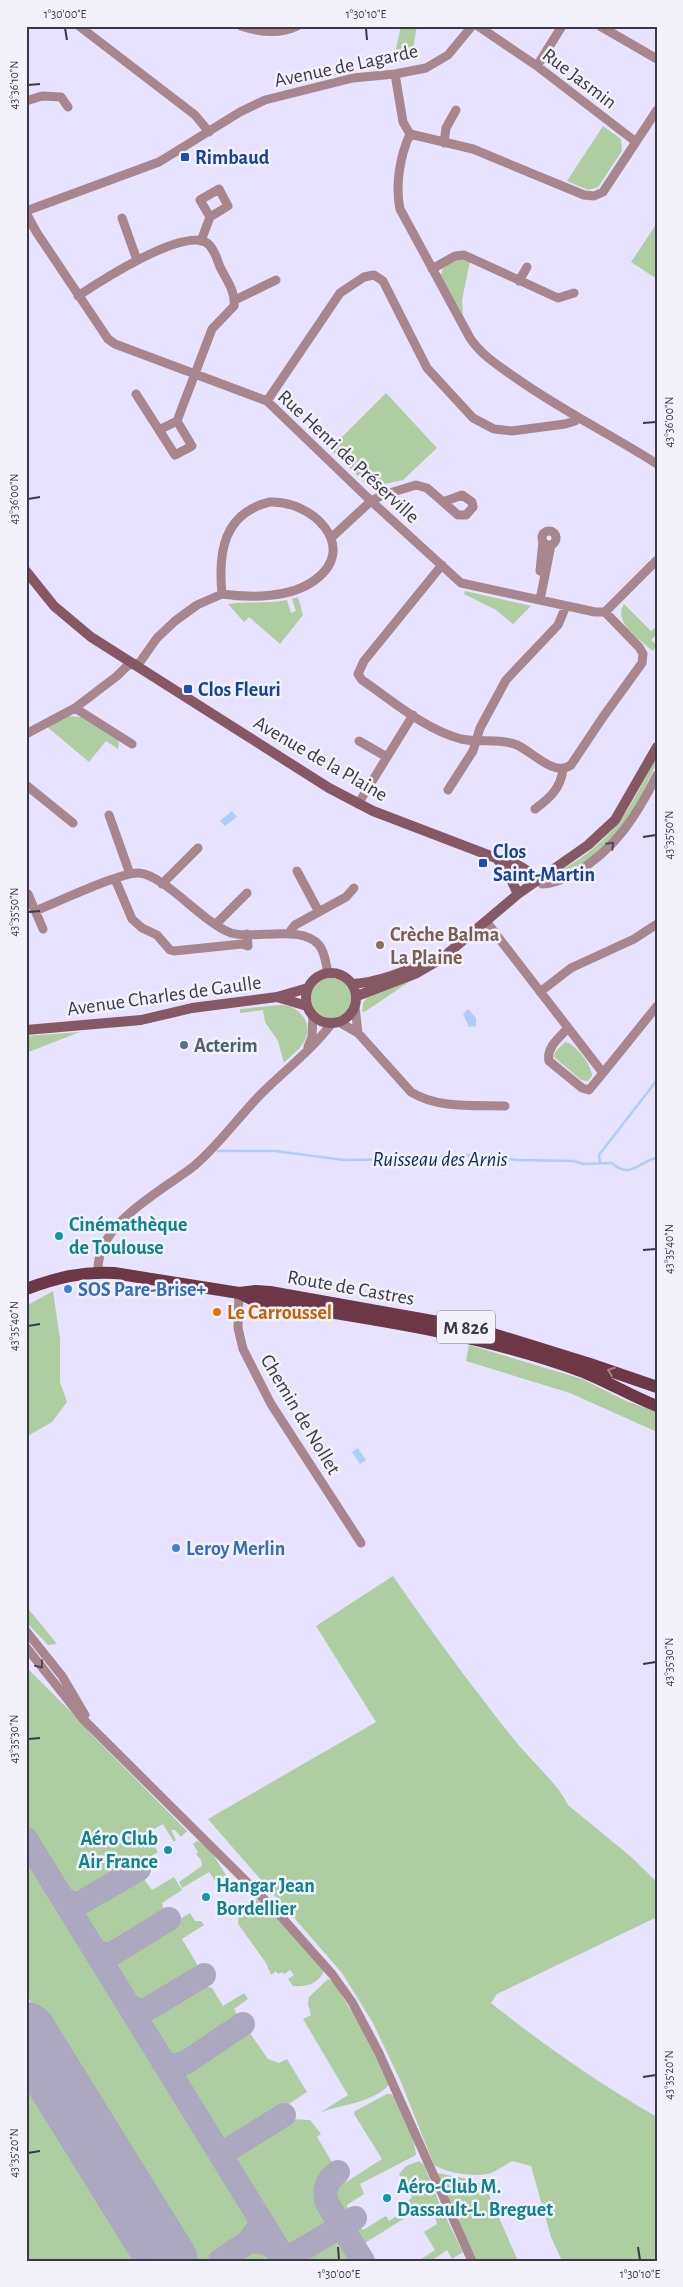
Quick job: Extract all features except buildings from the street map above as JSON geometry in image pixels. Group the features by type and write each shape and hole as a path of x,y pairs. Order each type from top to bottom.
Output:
{"main road":[{"name":"Route de Castres","path":"26,1290 72,1274 98,1272 122,1274 239,1293 270,1292 477,1329 657,1387"},
{"name":"Route de Castres","path":"26,1295 46,1282"},
{"name":"Route de Castres","path":"239,1293 253,1300 416,1326 482,1340 582,1371 629,1395 657,1406"}],"street":[{"path":"78,26 195,115 209,132"},
{"path":"241,26 271,32 284,31 297,26"},
{"name":"Avenue de Lagarde","path":"26,212 159,162 266,100 353,78 395,74 426,68 443,58 472,26"},
{"name":"Rue Jasmin","path":"478,26 537,66 636,142"},
{"path":"537,66 562,26"},
{"path":"600,26 657,59"},
{"path":"395,74 403,122 410,134 473,149 584,195 594,196 603,192 657,110"},
{"path":"26,101 42,96 60,97 68,107"},
{"path":"444,143 446,128 456,110"},
{"path":"410,134 402,156 398,199 400,209 470,338 479,351 564,410 657,464"},
{"name":"Rue Henri de Préserville","path":"26,212 37,233 78,296 108,339 115,344 267,401 371,501 461,582 566,606 595,612 605,612"},
{"path":"201,241 210,217"},
{"path":"122,218 137,260"},
{"path":"78,296 137,260 187,241 201,241 211,248 235,300 234,306 212,329 177,421 159,430"},
{"path":"432,269 455,256 464,255 558,298 574,293"},
{"path":"519,281 527,267"},
{"path":"267,401 340,293 364,277 374,275 382,281 427,368 473,418 483,424 503,430 570,423 578,418"},
{"path":"235,300 276,280"},
{"path":"136,394 175,456 192,446 177,421"},
{"path":"551,425 564,410"},
{"path":"331,538 371,501 383,495 416,485 427,488 443,502"},
{"path":"26,734 75,708 118,676 128,666 140,662 157,638 175,621 197,605 222,594 265,595 292,590 310,583 320,576 328,566 332,552 331,538 318,519 306,510 292,504 270,502 249,509 232,526 222,547 220,565 222,594"},
{"path":"540,600 542,584 540,574 547,543"},
{"path":"442,565 364,661 358,674 362,680 438,731 477,742 501,742 517,745 555,768 563,769 571,765 602,717 642,664 644,654 605,612 657,560"},
{"name":"Avenue de la Plaine","path":"26,571 30,584 71,622 329,788 358,804 388,817 496,858 505,859 526,869 538,879"},
{"path":"448,790 477,742 480,728 506,680 558,625 566,606"},
{"path":"75,708 132,744"},
{"path":"358,804 413,715"},
{"path":"359,741 387,757"},
{"path":"356,996 417,973 452,951 518,894 588,846 614,820 657,747"},
{"path":"536,809 550,798 560,783 563,769"},
{"path":"538,879 542,884 556,882 582,869 615,842 634,817 657,775"},
{"path":"26,785 72,823"},
{"path":"109,815 130,874"},
{"path":"162,884 198,848"},
{"path":"496,858 506,869 518,894"},
{"path":"296,871 319,912"},
{"path":"35,911 130,874 147,875 229,932 307,936 318,944 323,952 328,973"},
{"path":"115,879 132,919 142,928 157,936 174,952 242,944 248,946 247,934"},
{"path":"290,934 295,925 346,897 354,888"},
{"path":"216,924 247,893"},
{"path":"28,894 43,929"},
{"path":"352,984 380,980 414,967 486,921"},
{"path":"486,921 603,1073"},
{"path":"540,992 577,964 634,939 657,924"},
{"path":"358,1032 355,1007 356,996 352,984 341,975 328,973 317,978 308,988 306,996 307,1006 313,1015 320,1021 336,1022 358,1032 412,1092 438,1102 505,1106"},
{"name":"Avenue Charles de Gaulle","path":"26,1030 132,1021 192,1008 277,997 308,988"},
{"name":"Avenue Charles de Gaulle","path":"277,997 307,1006"},
{"path":"568,1028 549,1051 548,1057 551,1064 584,1090 590,1089 657,1006"},
{"path":"98,1272 100,1252 133,1211 195,1165 262,1093 336,1022 347,1018 355,1007"},
{"path":"306,1051 312,1037 313,1015"},
{"name":"Chemin de Nollet","path":"239,1293 238,1328 243,1350 280,1419 361,1543"},
{"path":"26,1631 62,1676 93,1728"},
{"path":"26,1647 75,1710 296,1932 332,1974 352,2002 379,2053 472,2261"},
{"path":"54,1682 62,1676"}],"green space":[{"path":"401,26 417,26 411,60 393,63"},
{"path":"603,126 621,139 622,151 598,187 588,190 567,181"},
{"path":"657,223 657,279 631,262"},
{"path":"460,258 470,261 462,300 463,315 441,275 443,268"},
{"path":"386,393 437,448 403,480 375,486 366,484 330,449"},
{"path":"465,591 531,606 513,624 496,610 464,594"},
{"path":"298,597 303,615 280,644 249,617 244,622 228,604 287,600 291,613 296,611 292,599"},
{"path":"624,604 651,631 657,626 657,634 651,640 657,645 653,651 635,636 625,624 621,611"},
{"path":"67,716 82,717 117,739 119,743 118,749 106,741 89,762 46,726"},
{"path":"657,755 654,770 639,800 609,842 583,864 568,873 552,879 552,876 586,854 612,830 629,807"},
{"path":"335,978 342,981 348,987 351,998 350,1006 342,1015 335,1018 327,1018 320,1015 312,1006 311,994 314,987 323,979"},
{"path":"415,978 362,1012 363,1003 368,997"},
{"path":"286,1005 298,1011 306,1021 307,1027 305,1040 284,1063 278,1041 265,1022 263,1010 240,1013 240,1009"},
{"path":"80,1032 26,1053 26,1036"},
{"path":"565,1042 574,1046 590,1067 592,1076 588,1081 581,1080 554,1057 555,1052"},
{"path":"53,1291 60,1339 60,1382 67,1402 52,1422 26,1437 26,1306"},
{"path":"469,1345 582,1379 626,1401 657,1412 657,1432 570,1393 466,1361"},
{"path":"393,1576 481,1697 519,1745 550,1779 568,1805 630,1856 657,1882 657,1917 497,1994 491,2003 572,2063 657,2117 657,2261 562,2261 551,2237 531,2166 512,2161 491,2173 470,2175 434,2165 401,2082 373,2023 342,1973 208,1819 376,1722 316,1626"},
{"path":"26,1606 57,1644 48,1645 26,1622"},
{"path":"26,1667 76,1715 90,1733 187,1831 181,1837 175,1830 171,1830 176,1840 174,1842 163,1824 147,1833 158,1852 78,1899 68,1894 26,1827"},
{"path":"197,1841 212,1853 230,1880 222,1878 221,1889 209,1872 182,1888 179,1882 202,1866 201,1860 196,1854 198,1852 193,1844"},
{"path":"26,1850 250,2216 250,2230 246,2237 207,2260 194,2259 185,2252 26,1994"},
{"path":"140,1874 152,1890 174,1877 182,1890 162,1903 164,1911 162,1918 122,1942 105,1947 98,1945 82,1919 83,1910"},
{"path":"253,1897 260,1901 322,1967 324,1971 319,1979 312,1984 293,1986 288,1979 294,1975 290,1970 284,1974 282,1972 278,1974 276,1971 271,1975 266,1963 238,1924 239,1911"},
{"path":"190,1913 195,1921 201,1921 204,1925 182,1939 197,1964 197,1972 144,2004 136,2003 115,1971 116,1961 123,1953"},
{"path":"328,1979 333,1982 364,2031 388,2080 388,2086 374,2096 321,2112 348,2095 303,2019 311,2015 308,2004 309,1997"},
{"path":"200,1984 212,1988 223,2006 244,1993 248,1999 234,2009 239,2018 236,2022 179,2060 169,2057 148,2021 150,2015"},
{"path":"244,2029 247,2029 268,2059 279,2063 287,2059 307,2092 225,2146 220,2143 184,2084 184,2074 189,2067"},
{"path":"26,2068 145,2261 26,2261"},
{"path":"387,2094 391,2094 403,2113 413,2140 416,2155 360,2184 364,2194 347,2205 349,2213 346,2217 342,2218 330,2203 329,2190 334,2179 340,2175 346,2182 382,2159 354,2114 355,2111"},
{"path":"291,2119 310,2120 321,2134 317,2137 335,2167 324,2181 321,2193 331,2215 332,2225 292,2249 283,2246 232,2162 232,2157 236,2152"},
{"path":"419,2161 424,2165 440,2205 432,2210 427,2204 365,2243 359,2244 350,2231 352,2224 359,2225 363,2230 386,2216 389,2221 407,2209 405,2205 412,2197 399,2174 406,2166"},
{"path":"437,2173 473,2180 485,2186 518,2261 476,2261"},
{"path":"443,2212 463,2252 452,2259 447,2250 431,2261 418,2261 435,2250 424,2232 437,2224 435,2216"},
{"path":"335,2236 342,2238 356,2261 298,2261"},
{"path":"255,2248 268,2252 277,2261 232,2261"}],"water":[{"path":"232,811 237,817 225,826 220,821"},
{"path":"468,1009 476,1018 476,1026 469,1027 463,1014"},
{"path":"358,1448 366,1460 360,1464 352,1452"}],"waterway":[{"path":"600,1163 599,1155 657,1080"},
{"name":"Ruisseau des Arnis","path":"218,1151 275,1151 344,1160 416,1159 470,1155 517,1160 573,1161 584,1164 612,1163 624,1170 629,1170 657,1158"}],"taxiway":[{"path":"26,1839 286,2261"},
{"path":"63,1899 74,1904 82,1902 139,1869"},
{"path":"96,1951 112,1954 169,1919"},
{"path":"130,2007 146,2010 204,1975"},
{"path":"163,2062 173,2066 185,2063 243,2024"},
{"path":"216,2147 225,2151 284,2115"},
{"path":"338,2172 331,2178 327,2186 325,2194 327,2203 363,2261"},
{"path":"248,2242 263,2242 281,2253 291,2256 355,2218"},
{"path":"220,2261 248,2242 256,2231"}],"runway":[{"path":"26,2032 168,2261"}],"place":[{"name":"Rimbaud","path":"185,157"},
{"name":"Clos Fleuri","path":"188,689"},
{"name":"Clos Saint-Martin","path":"483,863"},
{"name":"Crèche Balma La Plaine","path":"380,945"},
{"name":"Acterim","path":"184,1045"},
{"name":"Cinémathèque de Toulouse","path":"59,1236"},
{"name":"SOS Pare-Brise+","path":"68,1289"},
{"name":"Le Carroussel","path":"217,1312"},
{"name":"Leroy Merlin","path":"176,1548"},
{"name":"Aéro Club Air France","path":"168,1850"},
{"name":"Hangar Jean Bordellier","path":"206,1897"},
{"name":"Aéro-Club M. Dassault-L. Breguet","path":"387,2198"}]}
